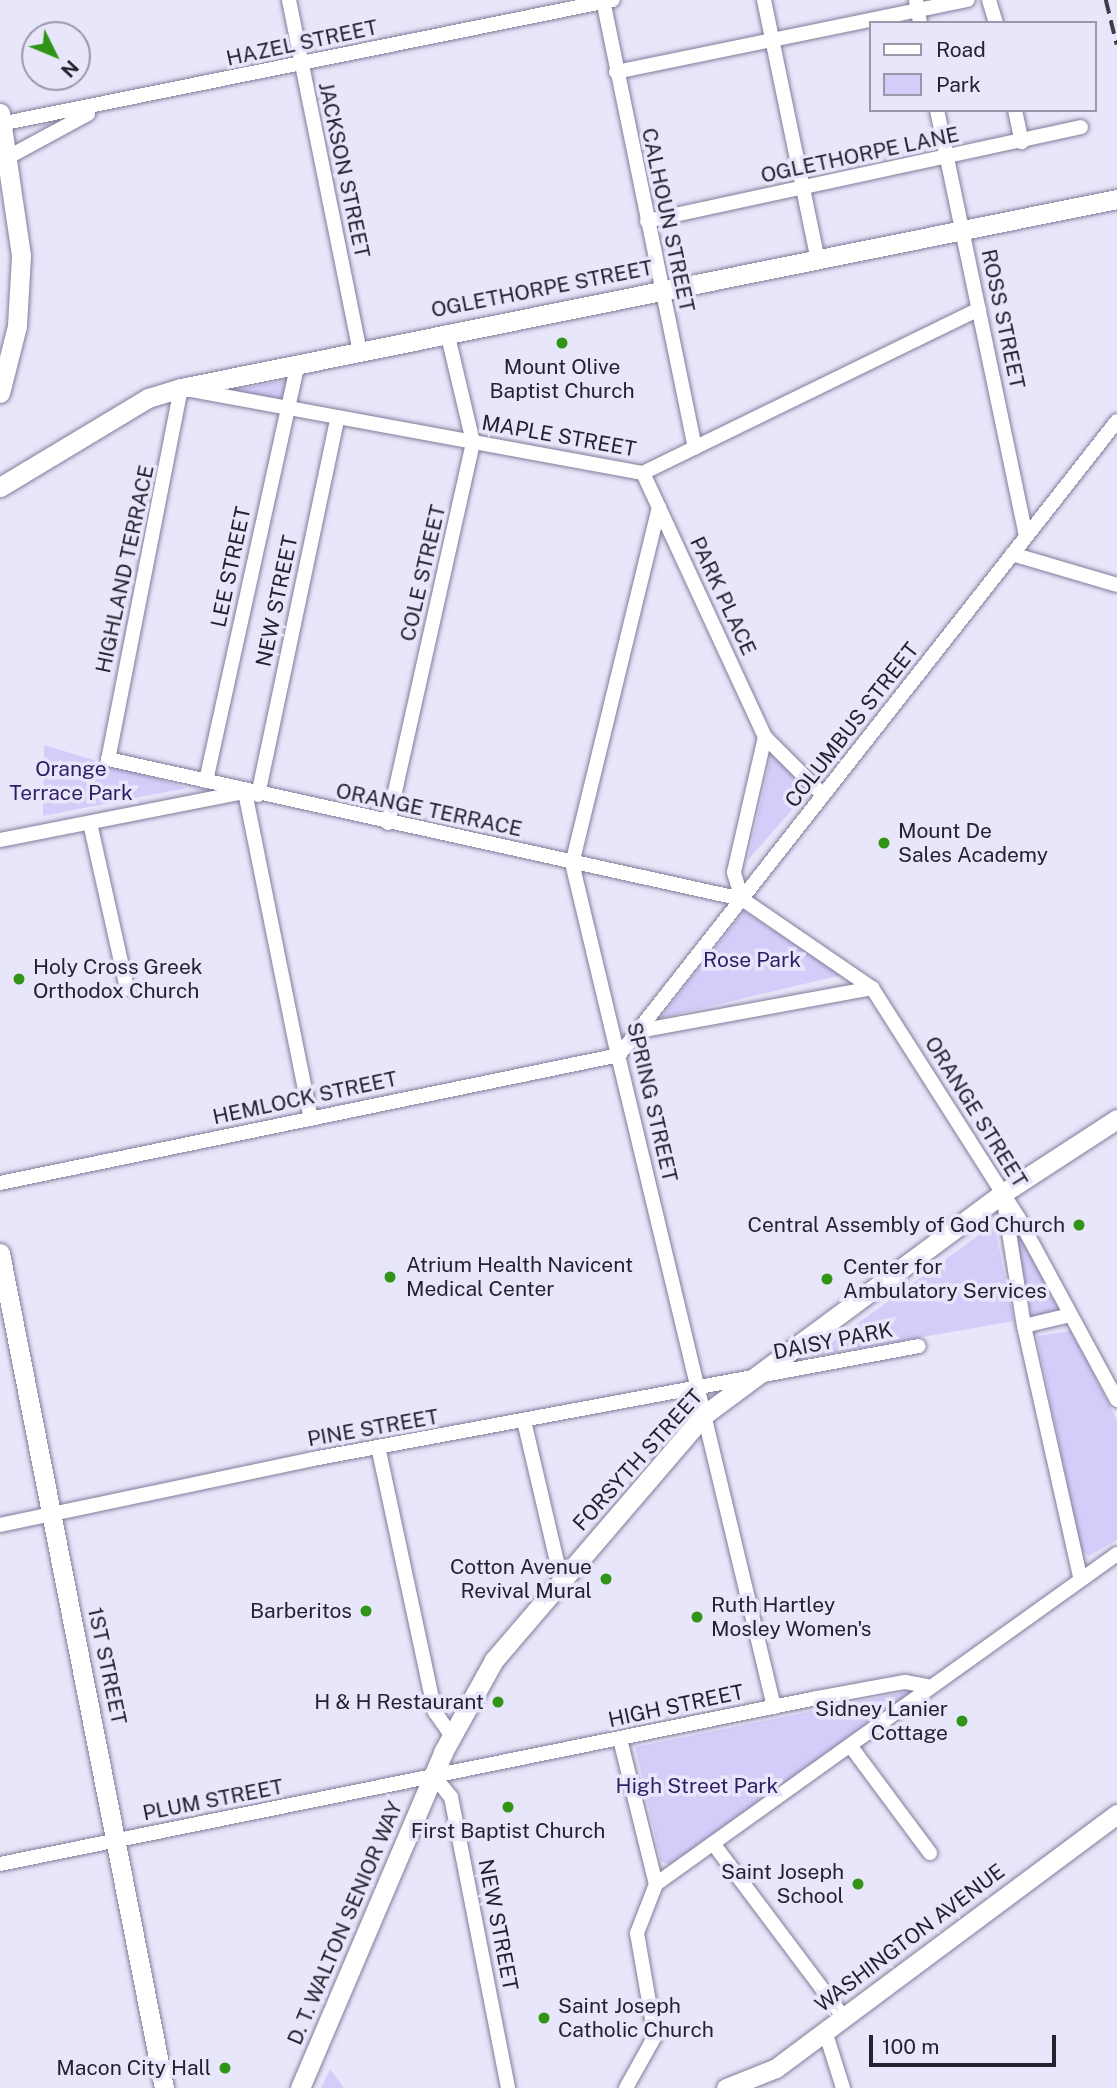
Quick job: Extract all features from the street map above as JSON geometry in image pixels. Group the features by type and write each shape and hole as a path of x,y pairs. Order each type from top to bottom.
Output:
{"street":[{"name":"JACKSON STREET","path":"289,0 359,348"},
{"path":"764,0 817,256"},
{"path":"616,72 968,0"},
{"path":"989,0 995,21"},
{"name":"HAZEL STREET","path":"1,120 115,103 606,1"},
{"name":"CALHOUN STREET","path":"606,1 616,72 695,448"},
{"path":"4,160 115,103"},
{"name":"ROSS STREET","path":"937,112 1026,537"},
{"path":"1016,112 1023,142"},
{"path":"0,393 21,295 1,120"},
{"name":"OGLETHORPE LANE","path":"648,222 1023,142 1081,127"},
{"name":"OGLETHORPE STREET","path":"2,484 148,398 181,388 359,348 1117,199"},
{"name":"MAPLE STREET","path":"181,388 643,473 979,309"},
{"name":"COLE STREET","path":"388,823 473,442 447,332"},
{"name":"LEE STREET","path":"206,780 298,363"},
{"name":"HIGHLAND TERRACE","path":"108,759 181,388"},
{"name":"NEW STREET","path":"311,1118 252,793 338,417"},
{"name":"COLUMBUS STREET","path":"619,1055 1117,421"},
{"name":"PARK PLACE","path":"643,473 765,737 823,795"},
{"name":"SPRING STREET","path":"659,507 572,863 774,1707"},
{"path":"1012,554 1117,585"},
{"path":"742,899 734,872 765,737"},
{"name":"ORANGE TERRACE","path":"108,759 252,793 742,899"},
{"path":"0,840 252,793"},
{"path":"90,823 127,989"},
{"name":"ORANGE STREET","path":"742,899 872,988 1003,1193 1117,1400"},
{"path":"638,1031 872,988"},
{"name":"HEMLOCK STREET","path":"0,1183 619,1055"},
{"name":"FORSYTH STREET","path":"433,1776 478,1681 561,1580 704,1415 1003,1193 1117,1119"},
{"path":"1003,1193 1024,1326 1082,1580"},
{"name":"1ST STREET","path":"0,1253 120,1840 164,2088"},
{"path":"1024,1326 1070,1315"},
{"name":"DAISY PARK","path":"754,1377 919,1346"},
{"name":"PINE STREET","path":"0,1525 754,1377"},
{"path":"524,1421 561,1580"},
{"path":"379,1451 435,1712 451,1735"},
{"name":"HIGH STREET","path":"656,1884 715,1846 852,1748 927,1686 961,1669 1117,1554"},
{"name":"HIGH STREET","path":"433,1776 905,1682 927,1686"},
{"path":"620,1740 656,1884 637,1933 655,2036 626,2088"},
{"path":"852,1748 930,1853"},
{"name":"NEW STREET","path":"433,1776 451,1797 508,2088"},
{"name":"PLUM STREET","path":"0,1864 433,1776"},
{"name":"D. T. WALTON SENIOR WAY","path":"300,2088 433,1776"},
{"name":"WASHINGTON AVENUE","path":"726,2088 776,2068 1117,1814"},
{"path":"715,1846 844,2018"},
{"path":"825,2031 843,2088"}],"green space":[{"path":"291,379 285,405 224,392"},
{"name":"Orange Terrace Park","path":"44,745 187,788 43,816"},
{"path":"772,751 811,788 748,860"},
{"name":"Rose Park","path":"744,911 842,975 660,1018"},
{"path":"994,1224 1014,1321 813,1356"},
{"path":"1016,1230 1060,1311 1032,1317"},
{"path":"1071,1331 1117,1420 1117,1540 1089,1556 1081,1550 1037,1336"},
{"name":"High Street Park","path":"915,1690 673,1867 661,1861 635,1747"},
{"path":"330,2069 344,2088 321,2088"}],"railway":[{"path":"1106,0 1117,45"}],"place":[{"name":"Mount Olive Baptist Church","path":"562,343"},
{"name":"Mount De Sales Academy","path":"884,843"},
{"name":"Holy Cross Greek Orthodox Church","path":"19,979"},
{"name":"Central Assembly of God Church","path":"1079,1225"},
{"name":"Atrium Health Navicent Medical Center","path":"390,1277"},
{"name":"Center for Ambulatory Services","path":"827,1279"},
{"name":"Cotton Avenue Revival Mural","path":"606,1579"},
{"name":"Barberitos","path":"366,1611"},
{"name":"Ruth Hartley Mosley Women's","path":"697,1617"},
{"name":"H & H Restaurant","path":"498,1702"},
{"name":"Sidney Lanier Cottage","path":"962,1721"},
{"name":"First Baptist Church","path":"508,1807"},
{"name":"Saint Joseph School","path":"858,1884"},
{"name":"Saint Joseph Catholic Church","path":"544,2018"},
{"name":"Macon City Hall","path":"225,2068"}]}
